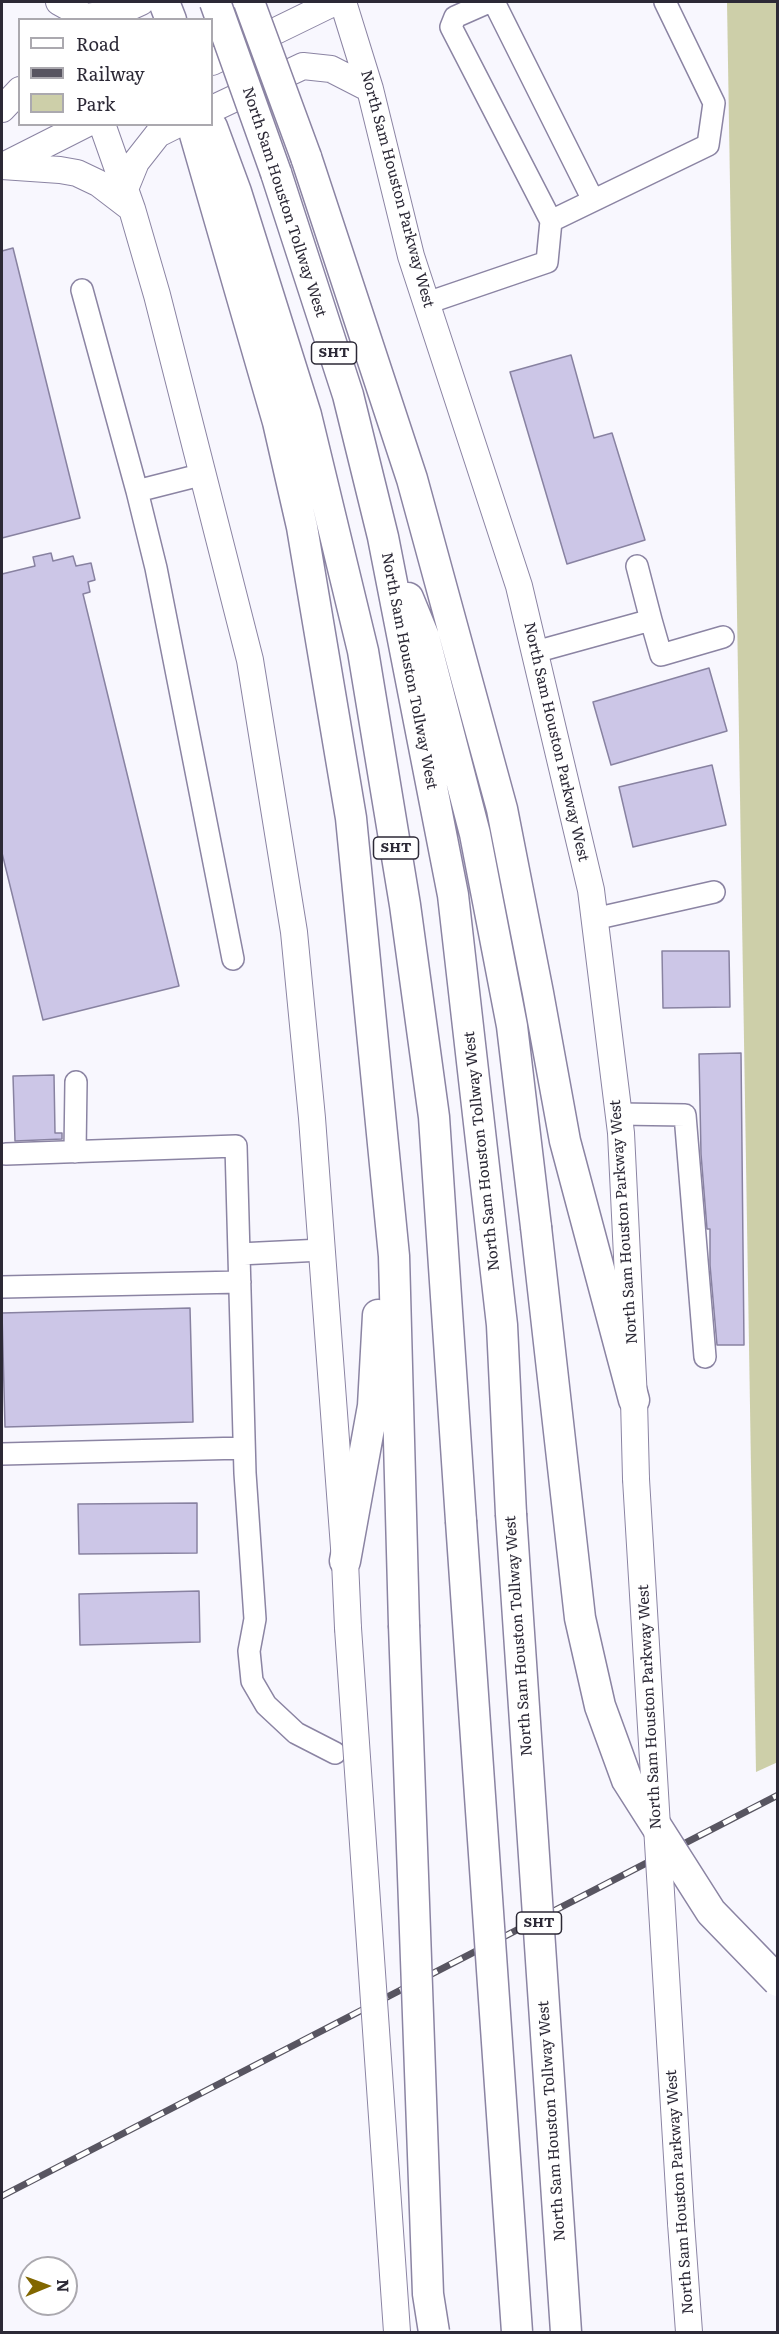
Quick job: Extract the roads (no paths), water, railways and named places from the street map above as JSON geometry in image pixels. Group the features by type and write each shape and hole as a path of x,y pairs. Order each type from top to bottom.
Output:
{"highway":[{"path":"156,2 160,18"},
{"path":"164,2 170,18"},
{"name":"North Sam Houston Tollway West","path":"215,2 276,173 348,395 383,537 453,895 502,1325 511,1514 566,2332"},
{"path":"251,2 306,157 412,478 502,809 565,1141 634,1400"},
{"path":"193,126 226,197 302,527 351,818 394,1256 404,1625 428,2294 434,2332"},
{"name":"SHT","path":"211,126 226,197 306,415 363,651 405,905 434,1117 517,2332"},
{"path":"383,537 424,637 475,834 512,1026 580,1618 600,1706 627,1780 711,1912 777,1981"},
{"path":"322,649 381,1257 373,1406 345,1561"}],"main road":[{"path":"49,18 53,2"},
{"path":"53,2 59,18"},
{"path":"59,2 87,17 117,13 141,2"},
{"path":"213,21 251,2"},
{"path":"213,62 335,2"},
{"name":"North Sam Houston Parkway West","path":"343,2 370,89 411,256 519,586 591,890 619,1114 636,1479 689,2332"},
{"path":"213,109 303,66 331,69 370,89"},
{"path":"2,109 18,92"},
{"path":"2,120 18,112"},
{"path":"2,166 82,126"},
{"path":"103,126 158,295 250,660 294,932 322,1250 345,1561 397,2332"},
{"path":"128,199 136,162 158,134 174,126"},
{"path":"2,166 60,170 77,174 128,199"}],"lane":[{"path":"427,303 547,262 551,221 451,27 455,17 489,2"},
{"path":"494,2 593,200"},
{"path":"551,221 708,145 714,103 665,2"},
{"path":"82,290 156,568 233,959"},
{"path":"137,491 204,474"},
{"path":"637,566 661,655 723,637"},
{"path":"535,652 651,620"},
{"path":"594,919 714,892"},
{"path":"75,1082 75,1152"},
{"path":"619,1114 685,1115 705,1357"},
{"path":"6,1154 236,1146 244,1448 255,1619 249,1651 252,1681 266,1705 296,1733 335,1753"},
{"path":"239,1254 322,1250"},
{"path":"2,1287 240,1282"},
{"path":"2,1454 244,1448"}],"railway":[{"path":"2,2196 778,1795"}]}
